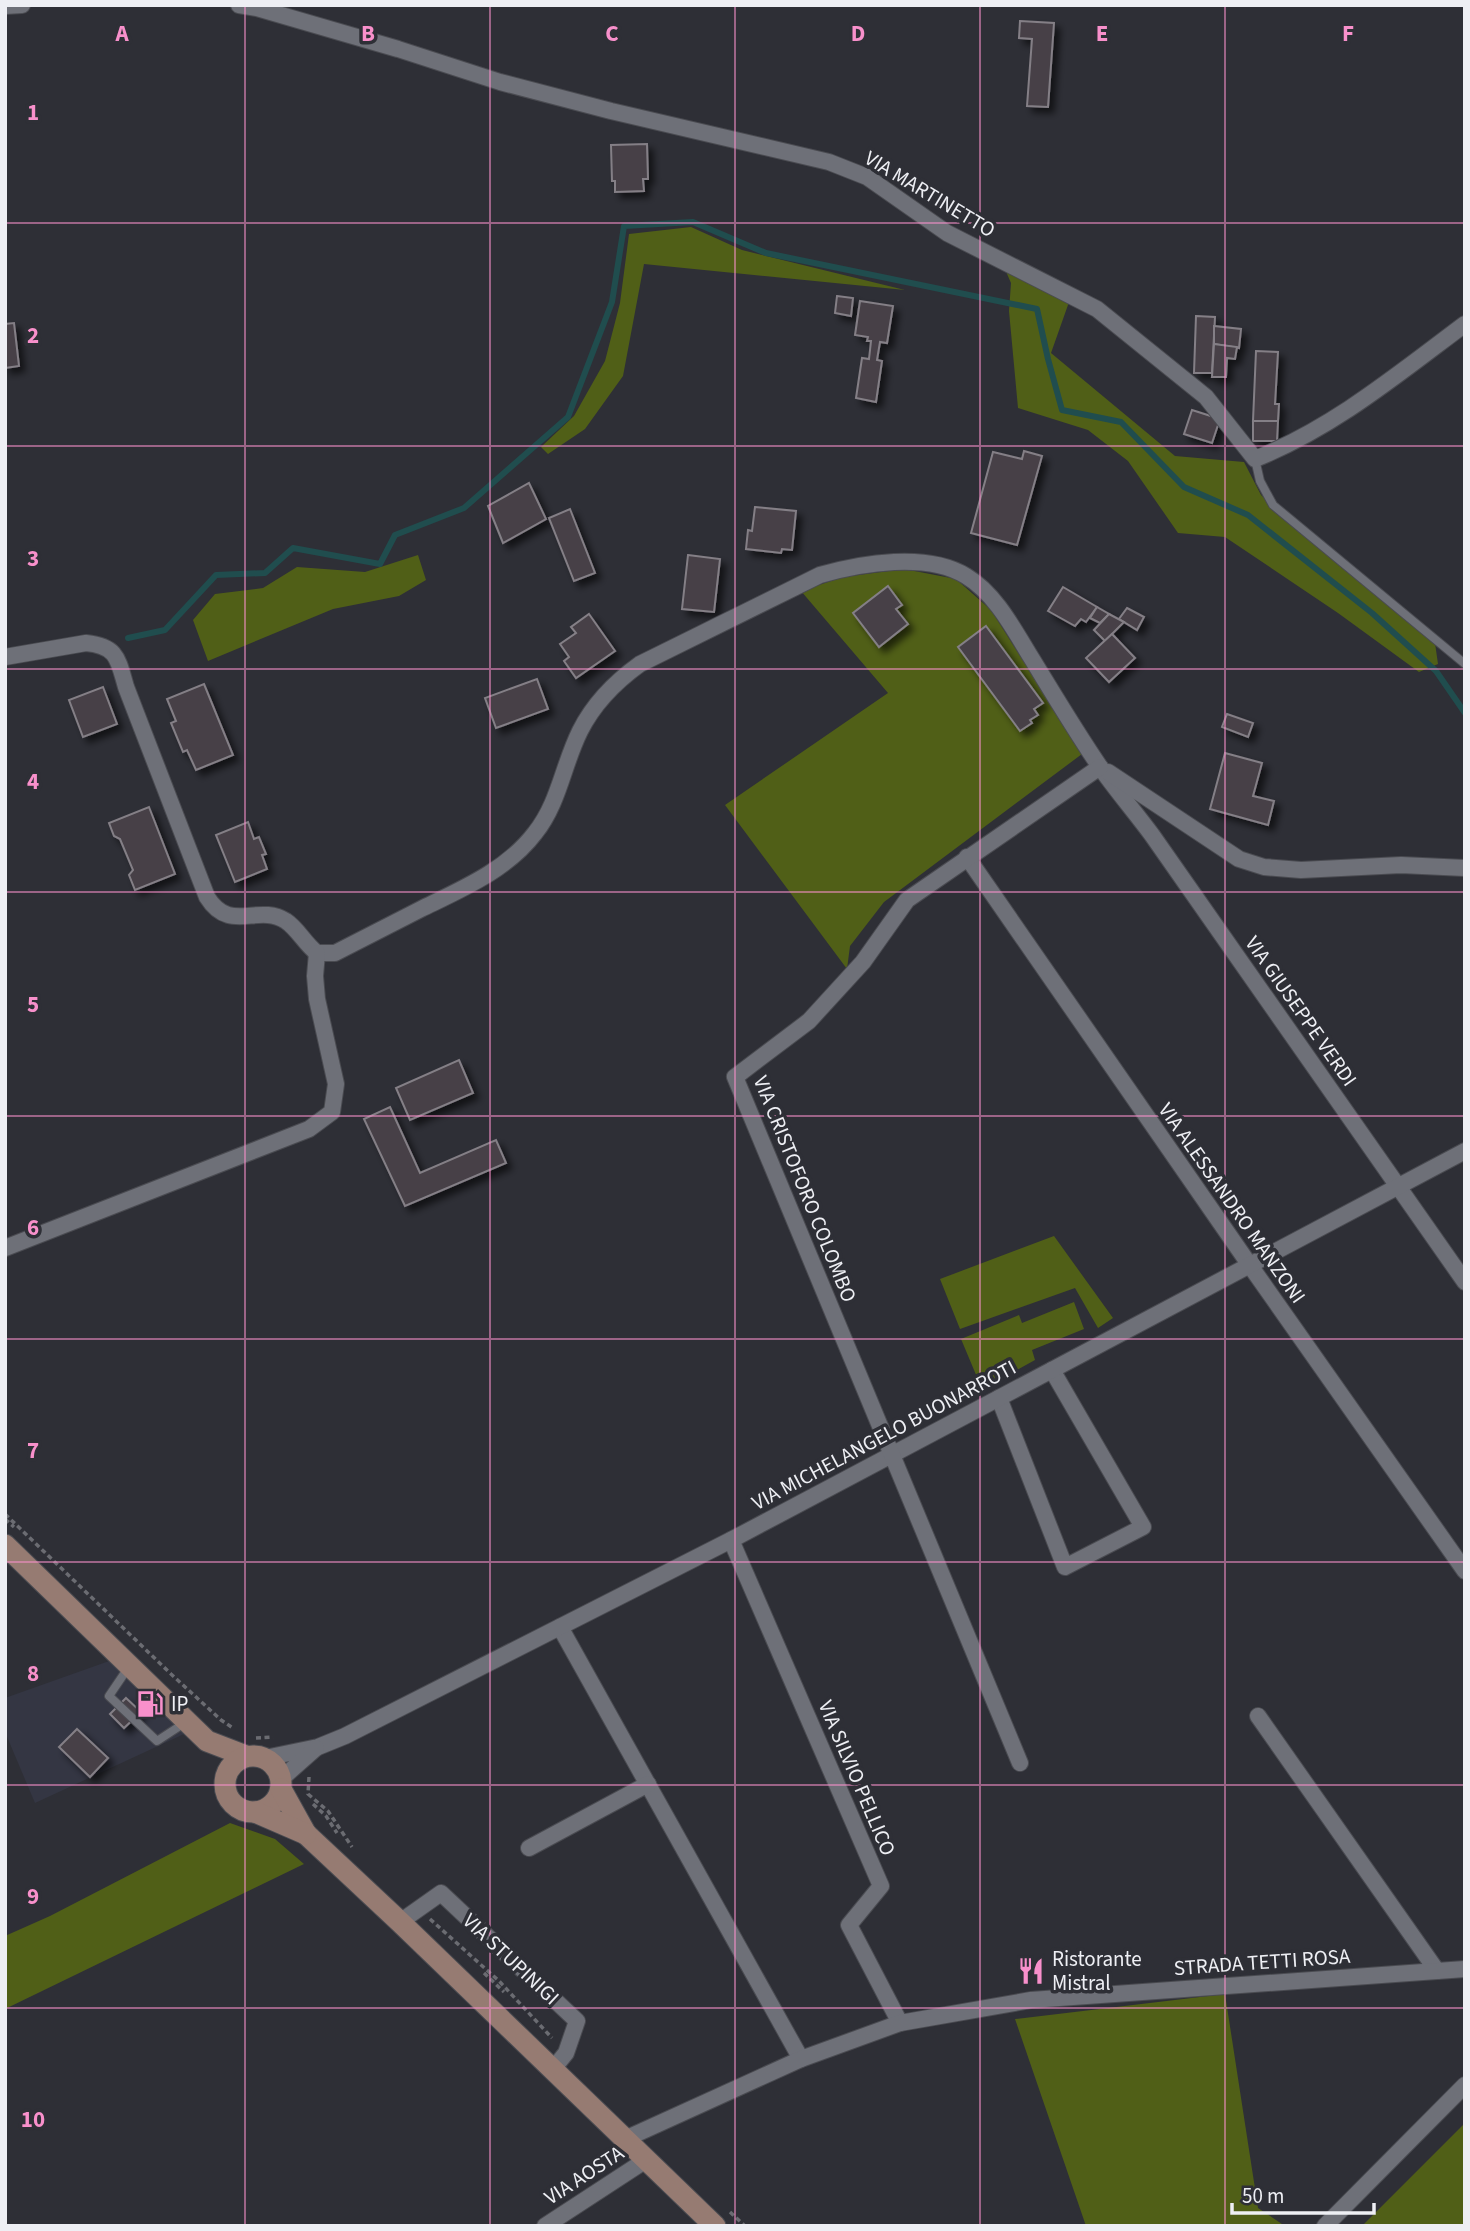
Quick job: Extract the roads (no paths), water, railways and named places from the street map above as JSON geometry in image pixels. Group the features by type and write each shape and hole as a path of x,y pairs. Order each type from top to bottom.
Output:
{"street":[{"path":"5,6 22,5"},
{"name":"VIA MARTINETTO","path":"239,5 398,49 500,82 829,162 867,177 947,233 1097,309 1206,397 1255,459"},
{"path":"1255,459 1283,448 1324,426 1384,386 1465,324"},
{"path":"5,657 86,643 99,644 110,649 118,659 126,687 212,905 229,916 259,914 276,917 294,928 317,953 335,953 376,933 463,889 501,866 521,850 536,833 550,810 580,731 605,693 640,664 820,575 882,563 918,563 944,567 966,576 984,590 1010,623 1100,767 1239,859 1264,867 1301,870 1401,864 1465,868"},
{"name":"VIA CRISTOFORO COLOMBO","path":"1020,1763 735,1077 809,1021 863,962 907,900 1100,767"},
{"name":"VIA GIUSEPPE VERDI","path":"1100,767 1152,835 1465,1282"},
{"name":"VIA ALESSANDRO MANZONI","path":"967,857 1465,1571"},
{"path":"5,1248 309,1129 332,1112 336,1084 317,999 317,953"},
{"name":"VIA MICHELANGELO BUONARROTI","path":"281,1784 313,1751 731,1540 1465,1152"},
{"path":"999,1398 1065,1567 1143,1527 1052,1370"},
{"name":"VIA SILVIO PELLICO","path":"731,1540 881,1886 849,1925 900,2022"},
{"path":"5,1545 207,1741 230,1801 237,1807 306,1834 400,1922 560,2061 625,2139 715,2226"},
{"path":"561,1627 801,2059"},
{"path":"1258,1716 1437,1971"},
{"path":"207,1741 254,1750 272,1763 306,1834"},
{"path":"224,1783 231,1766 254,1750"},
{"name":"VIA MICHELANGELO BUONARROTI","path":"254,1750 313,1751"},
{"path":"254,1812 272,1805 278,1797 281,1784"},
{"path":"528,1848 648,1784"},
{"name":"VIA STUPINIGI","path":"400,1922 440,1893 577,2021 560,2061"},
{"name":"STRADA TETTI ROSA","path":"625,2139 801,2059 900,2022 1031,2000 1465,1969"},
{"path":"1325,2226 1465,2085"},
{"name":"VIA AOSTA","path":"545,2226 646,2160"}],"lane":[{"path":"1255,459 1260,481 1273,505 1465,664"},
{"path":"130,1666 109,1696 157,1741 188,1721"}],"waterway":[{"path":"128,638 165,630 216,575 265,573 293,548 380,564 395,535 464,508 568,417 612,302 624,226 693,222 766,253 1037,309 1062,410 1121,422 1184,487 1248,515 1372,613 1436,671 1465,713"}],"place":[{"name":"IP","path":"150,1704"},
{"name":"Ristorante Mistral","path":"1031,1971"}]}
